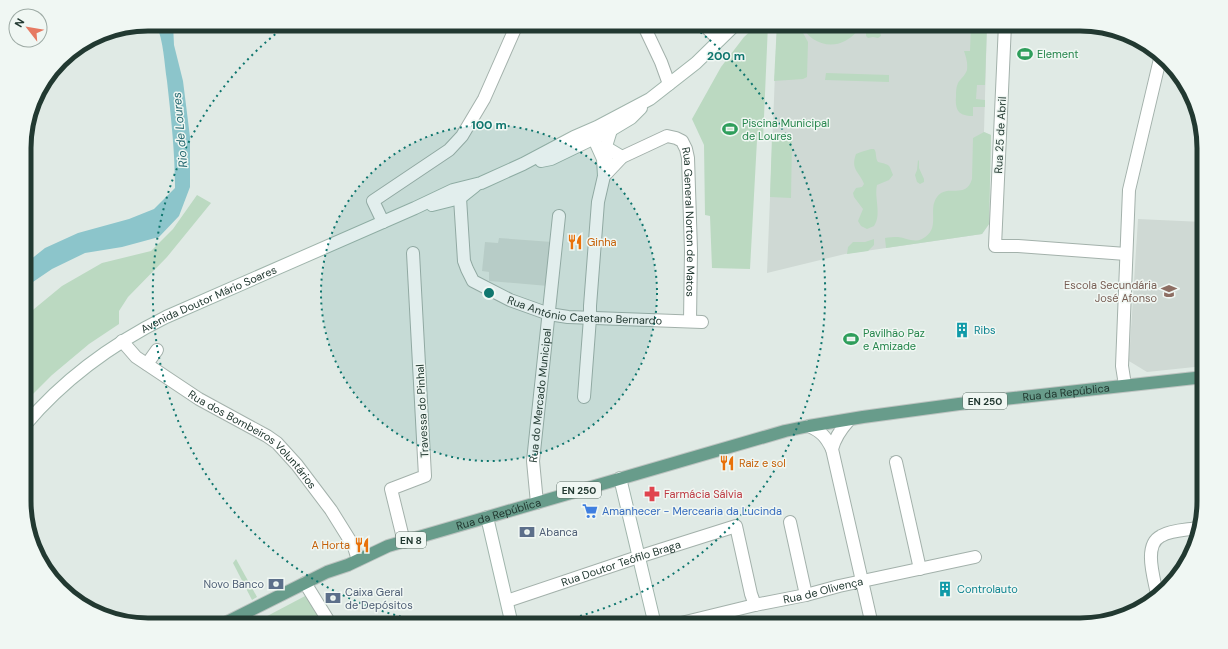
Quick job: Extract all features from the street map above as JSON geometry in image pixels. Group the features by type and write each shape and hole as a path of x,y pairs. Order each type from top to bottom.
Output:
{"main road":[{"name":"Rua da República","path":"237,618 327,572 388,546 620,478 785,432 809,426 959,404 1197,378"}],"street":[{"path":"383,222 373,201 449,150 462,136 484,99 514,31"},
{"path":"646,31 661,62 669,84"},
{"path":"711,31 719,40"},
{"name":"Avenida Doutor Mário Soares","path":"589,136 597,127 650,98 669,84 696,63 729,31"},
{"name":"Rua 25 de Abril","path":"1005,31 994,246 1018,246 1126,254"},
{"path":"1125,386 1122,366 1129,190 1159,62"},
{"name":"Avenida Doutor Mário Soares","path":"416,208 460,198 481,183 522,164 589,136 611,130 631,118 650,98"},
{"path":"584,397 598,202 604,176 607,143 611,130"},
{"path":"589,136 603,159 604,176"},
{"name":"Rua General Norton de Matos","path":"622,157 667,136 682,141 686,149 689,166 691,251 696,321"},
{"path":"604,176 622,157 607,148"},
{"name":"Avenida Doutor Mário Soares","path":"31,418 61,387 98,357 122,341 166,317 416,208 453,190 481,183"},
{"path":"460,198 462,191 467,186"},
{"name":"Rua António Caetano Bernardo","path":"460,198 464,261 473,281 510,300 549,314 568,317 696,321"},
{"name":"Rua do Mercado Municipal","path":"537,503 533,461 559,216"},
{"name":"Travessa do Pinhal","path":"404,542 391,488 425,476 413,253"},
{"name":"Rua dos Bombeiros Voluntários","path":"122,341 136,357 199,399 267,436 285,451 331,510 354,547 358,560"},
{"path":"147,364 157,350"},
{"path":"832,449 834,440 849,420"},
{"path":"809,426 828,439 832,449 870,618"},
{"path":"896,462 920,569"},
{"path":"620,478 652,618"},
{"path":"487,517 511,618"},
{"path":"790,522 806,595"},
{"name":"Rua Doutor Teófilo Braga","path":"507,601 638,556 736,526 751,594 755,605"},
{"path":"1156,590 1151,558 1151,546 1160,536 1169,532 1193,529"},
{"name":"Rua de Olivença","path":"702,618 975,557"},
{"path":"305,583 327,618"}],"shaded area":[{"path":"777,31 987,31 984,132 991,135 989,224 982,234 845,254 767,273"},
{"name":"Escola Secundária José Afonso","path":"1138,219 1197,222 1197,367 1147,372 1129,361"},
{"path":"499,238 552,242 548,286 489,281 489,272 482,271 485,242 498,243"}],"green space":[{"name":"Piscina Municipal de Loures","path":"750,31 768,31 763,140 757,140 750,269 712,268 710,216 705,215 704,145 692,119 721,67 744,37"},
{"path":"777,31 802,31 808,42 807,77 803,79 774,81"},
{"path":"805,31 857,31 845,41 832,45 819,42 808,35"},
{"path":"869,31 880,31 881,36 878,38 868,38 866,33"},
{"path":"971,31 987,31 985,85 977,85 976,99 985,100 985,107 973,107 973,116 964,115 958,111 956,105 957,85 967,70 967,62 964,51 970,51"},
{"path":"826,73 889,75 889,82 825,80"},
{"path":"984,132 991,135 989,224 982,234 886,248 885,238 898,237 916,241 928,235 933,225 933,208 937,197 946,191 965,189 969,185 972,179 973,138"},
{"path":"772,136 782,136 792,141 791,198 770,197"},
{"path":"871,149 875,150 878,162 888,166 893,175 889,180 877,185 876,195 878,212 876,222 874,226 867,229 861,226 858,221 863,209 854,197 853,193 856,188 862,187 864,184 856,170 854,159 856,154"},
{"path":"918,160 919,168 924,179 924,182 920,184 917,182 915,175"},
{"path":"197,195 211,203 167,257 128,297 119,311 119,324 89,344 52,375 31,396 31,312 62,286 102,263 151,251 173,229"},
{"path":"874,239 874,245 868,251 847,254 848,247 853,242 865,242"},
{"path":"236,559 257,597 252,600 233,563"},
{"path":"307,595 321,618 263,618"}],"water":[{"name":"Rio de Loures","path":"159,31 173,31 174,45 183,81 190,137 190,187 179,216 159,237 122,247 85,253 52,269 31,283 31,259 45,248 78,233 129,219 154,209 175,188 174,148"}],"place":[{"name":"Element","path":"1025,54"},
{"name":"Piscina Municipal de Loures","path":"730,129"},
{"name":"Ginha","path":"575,242"},
{"name":"Escola Secundária José Afonso","path":"1169,291"},
{"name":"Ribs","path":"962,330"},
{"name":"Pavilhão Paz e Amizade","path":"851,339"},
{"name":"Raiz e sol","path":"727,463"},
{"name":"Farmácia Sálvia","path":"652,494"},
{"name":"Amanhecer - Mercearia da Lucinda","path":"590,511"},
{"name":"Abanca","path":"527,532"},
{"name":"A Horta","path":"362,545"},
{"name":"Novo Banco","path":"276,584"},
{"name":"Controlauto","path":"945,589"},
{"name":"Caixa Geral de Depósitos","path":"333,598"}]}
